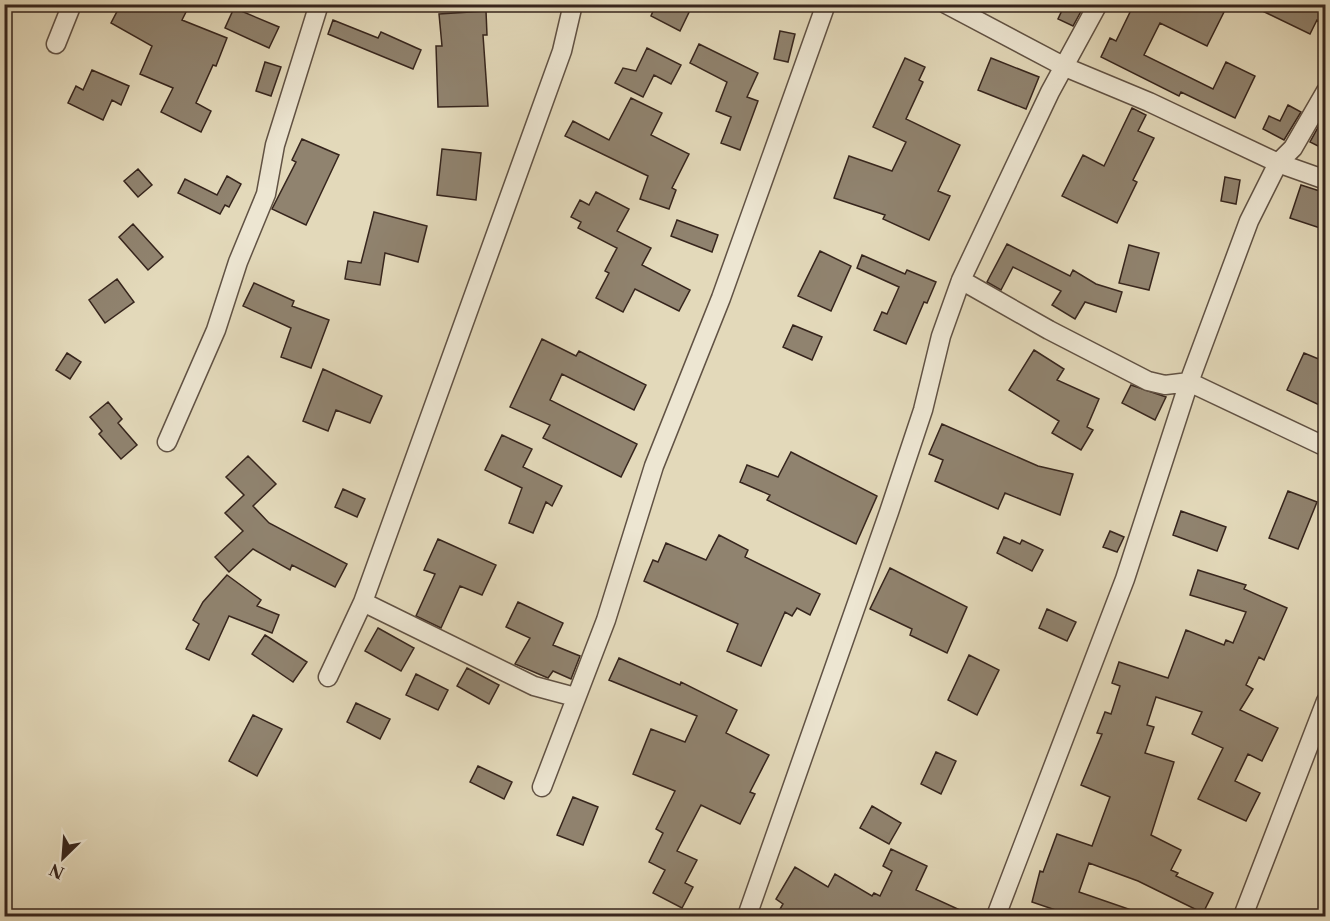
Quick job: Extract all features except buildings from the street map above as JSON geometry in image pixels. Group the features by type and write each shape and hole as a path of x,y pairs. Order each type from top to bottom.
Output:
{"street":[{"path":"56,44 72,4"},
{"path":"167,442 216,330 238,262 266,194 275,145 319,4"},
{"path":"328,677 363,602 562,51 573,4"},
{"path":"542,787 606,620 654,466 688,374 721,298 826,4"},
{"path":"946,4 1065,67 1149,102 1278,163 1326,180"},
{"path":"747,916 889,512 923,410 940,336 961,280 1050,92 1098,4"},
{"path":"996,916 1125,579 1189,382 1249,221 1278,163 1293,148 1326,91"},
{"path":"961,280 1049,330 1148,381 1165,385 1189,382 1326,447"},
{"path":"363,602 534,686 575,697"},
{"path":"1243,916 1326,701"}]}
